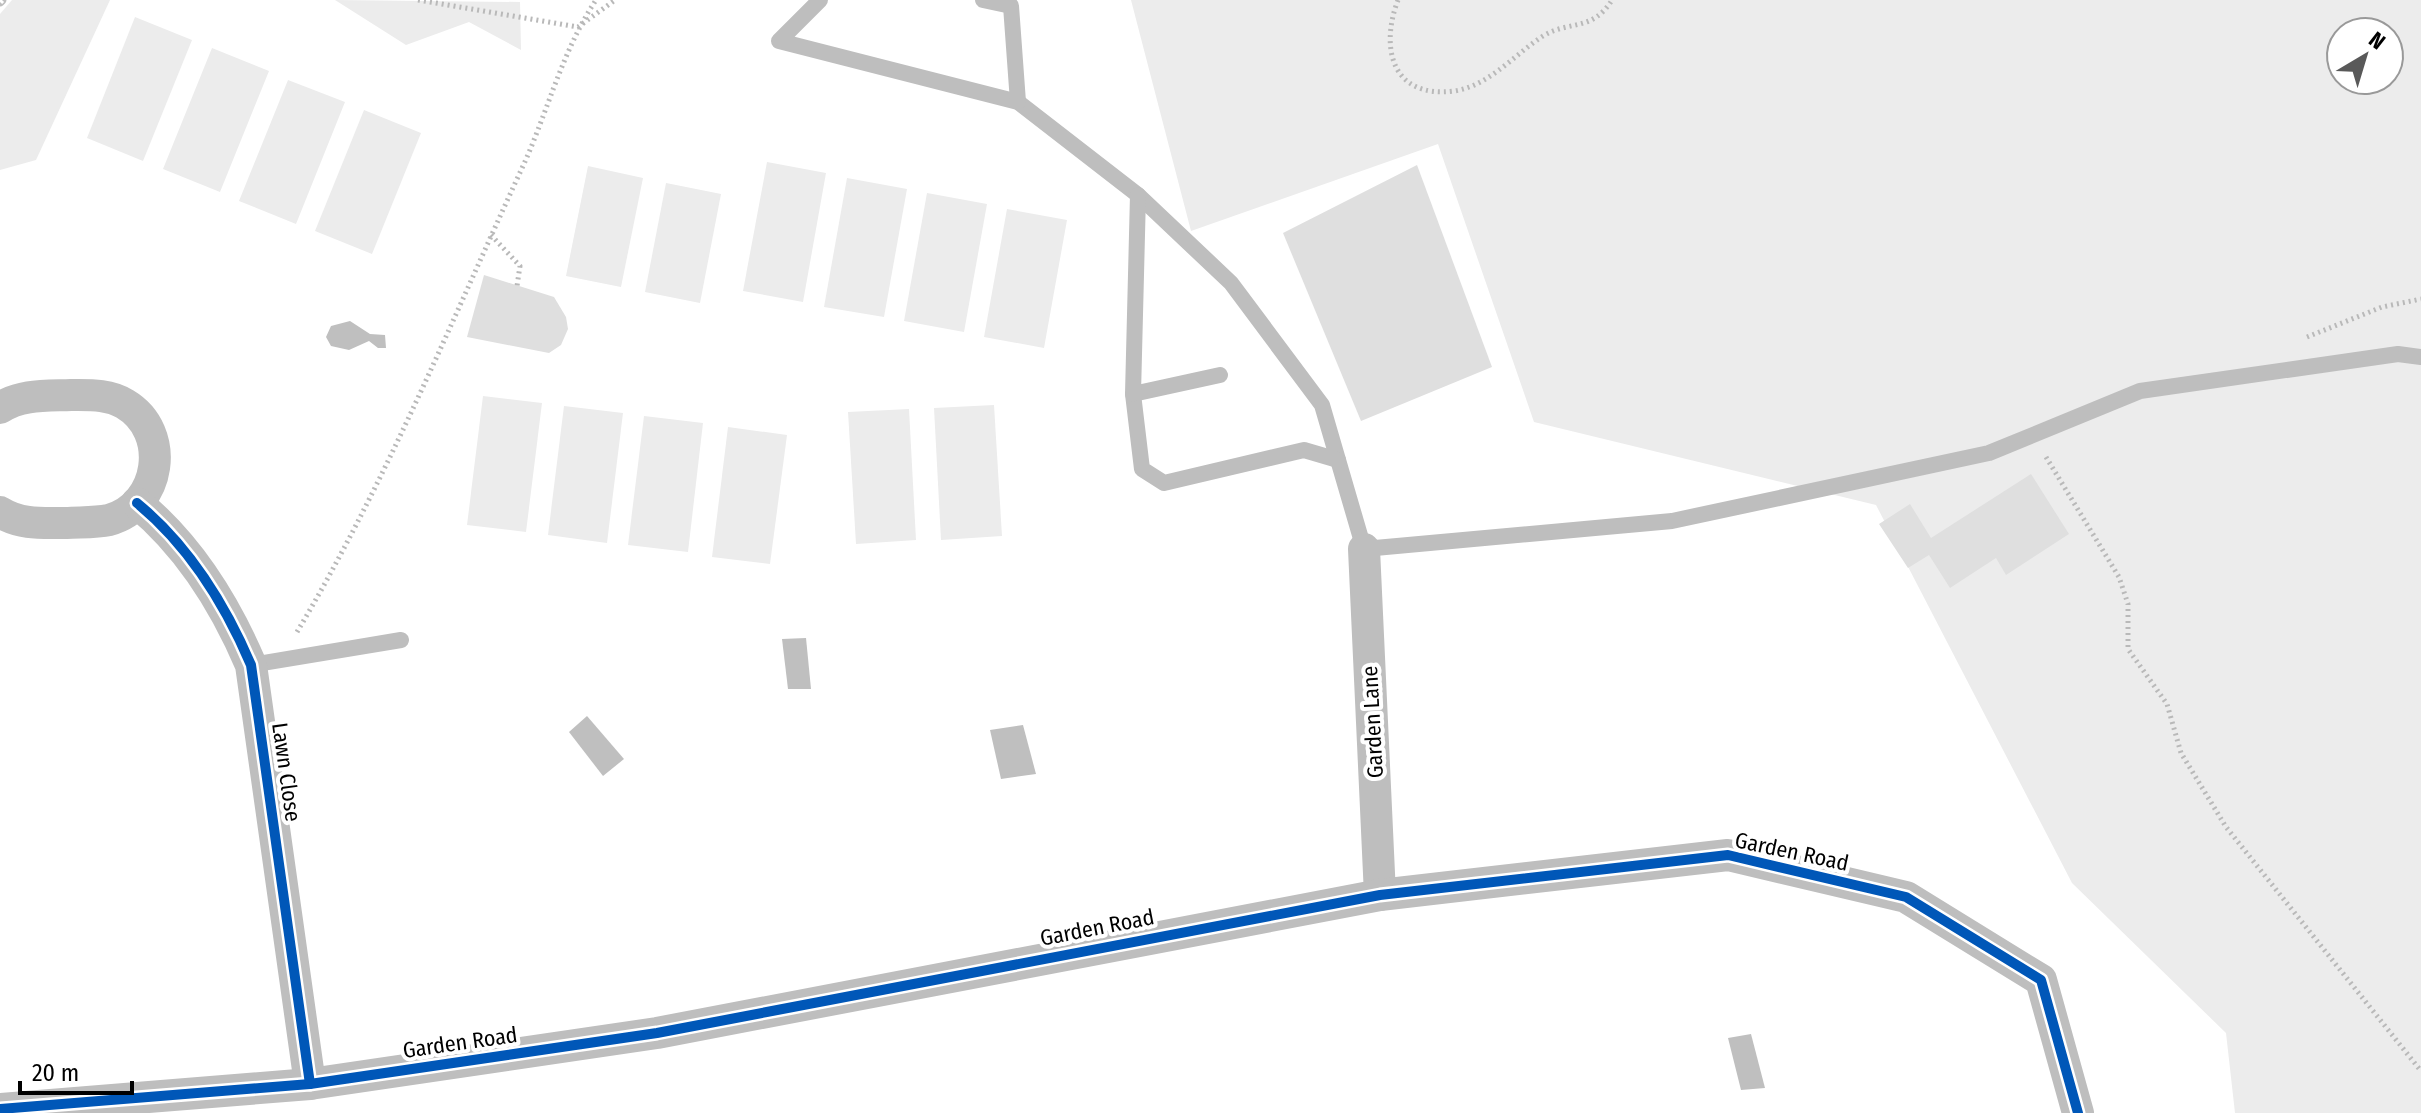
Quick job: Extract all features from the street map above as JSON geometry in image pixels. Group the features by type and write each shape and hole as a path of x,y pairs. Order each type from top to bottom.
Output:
{"street":[{"path":"0,408 29,396 107,396 126,405 142,418 153,437 156,458 153,478 137,503 109,520 32,523 0,512"},
{"name":"Lawn Close","path":"137,503 161,522 193,561 238,634 266,662 310,1084"},
{"name":"Garden Lane","path":"1364,549 1380,895"},
{"name":"Garden Road","path":"0,1109 310,1084 657,1033 1380,895 1728,855 1906,897 2041,980 2078,1113"}],"lane":[{"path":"820,0 779,41 1018,102 1138,195 1231,283 1322,405 1364,549 1672,521 1989,453 2140,391 2398,354 2421,357"},
{"path":"983,0 1011,3 1018,102"},
{"path":"1138,195 1133,394 1142,469 1151,478 1164,483 1304,450 1338,460"},
{"path":"1133,394 1220,375"},
{"path":"266,662 401,640"}],"path":[{"path":"418,0 578,27 615,0"},
{"path":"266,662 337,564 525,162 578,27 596,0"},
{"path":"1398,0 1388,32 1395,69 1404,79 1418,86 1455,91 1502,69 1547,34 1584,25 1612,0"},
{"path":"491,235 520,266 517,286"},
{"path":"2032,435 2119,577 2128,604 2128,649 2167,704 2181,753 2226,827 2421,1071"}],"shaded area":[{"path":"12,0 110,0 36,160 0,170 0,14"},
{"path":"335,0 520,2 521,50 469,22 406,45"},
{"path":"1131,0 2421,0 2421,1113 2235,1113 2226,1033 2072,883 1876,505 1534,422 1438,144 1191,231"},
{"path":"135,17 192,40 143,161 87,138"},
{"path":"212,48 269,71 220,192 163,169"},
{"path":"288,80 345,102 296,224 239,201"},
{"path":"364,110 421,133 372,254 315,231"},
{"path":"767,162 826,173 803,302 743,291"},
{"path":"588,166 643,178 621,287 566,276"},
{"path":"847,178 907,189 884,317 824,307"},
{"path":"666,183 721,194 700,303 645,292"},
{"path":"927,193 987,204 964,332 904,321"},
{"path":"1007,209 1067,220 1044,348 984,337"},
{"path":"350,321 370,334 385,335 386,348 378,348 369,341 349,350 331,346 326,337 331,326"},
{"path":"483,396 542,403 526,532 467,525"},
{"path":"994,405 1002,536 941,540 934,408"},
{"path":"564,406 623,413 607,543 548,535"},
{"path":"909,409 916,540 856,544 848,412"},
{"path":"644,416 703,423 688,552 628,545"},
{"path":"728,427 787,435 770,564 712,557"},
{"path":"806,638 811,689 788,689 782,639"},
{"path":"587,716 624,759 603,776 569,732"},
{"path":"1023,725 1036,774 1001,779 990,730"},
{"path":"1751,1034 1765,1088 1741,1090 1728,1038"}],"building":[{"path":"1417,165 1492,367 1361,421 1283,233"},
{"path":"484,275 554,297 566,317 568,329 561,345 549,353 467,337"},
{"path":"2031,474 2069,534 2006,575 1996,558 1950,588 1929,555 1908,568 1879,524 1910,504 1931,538"}],"cycle path":[{"path":"137,503 189,557 217,598 251,665 310,1084"},
{"path":"0,1109 310,1084 657,1033 1380,895 1728,855 1906,897 2041,980 2078,1113"}]}
